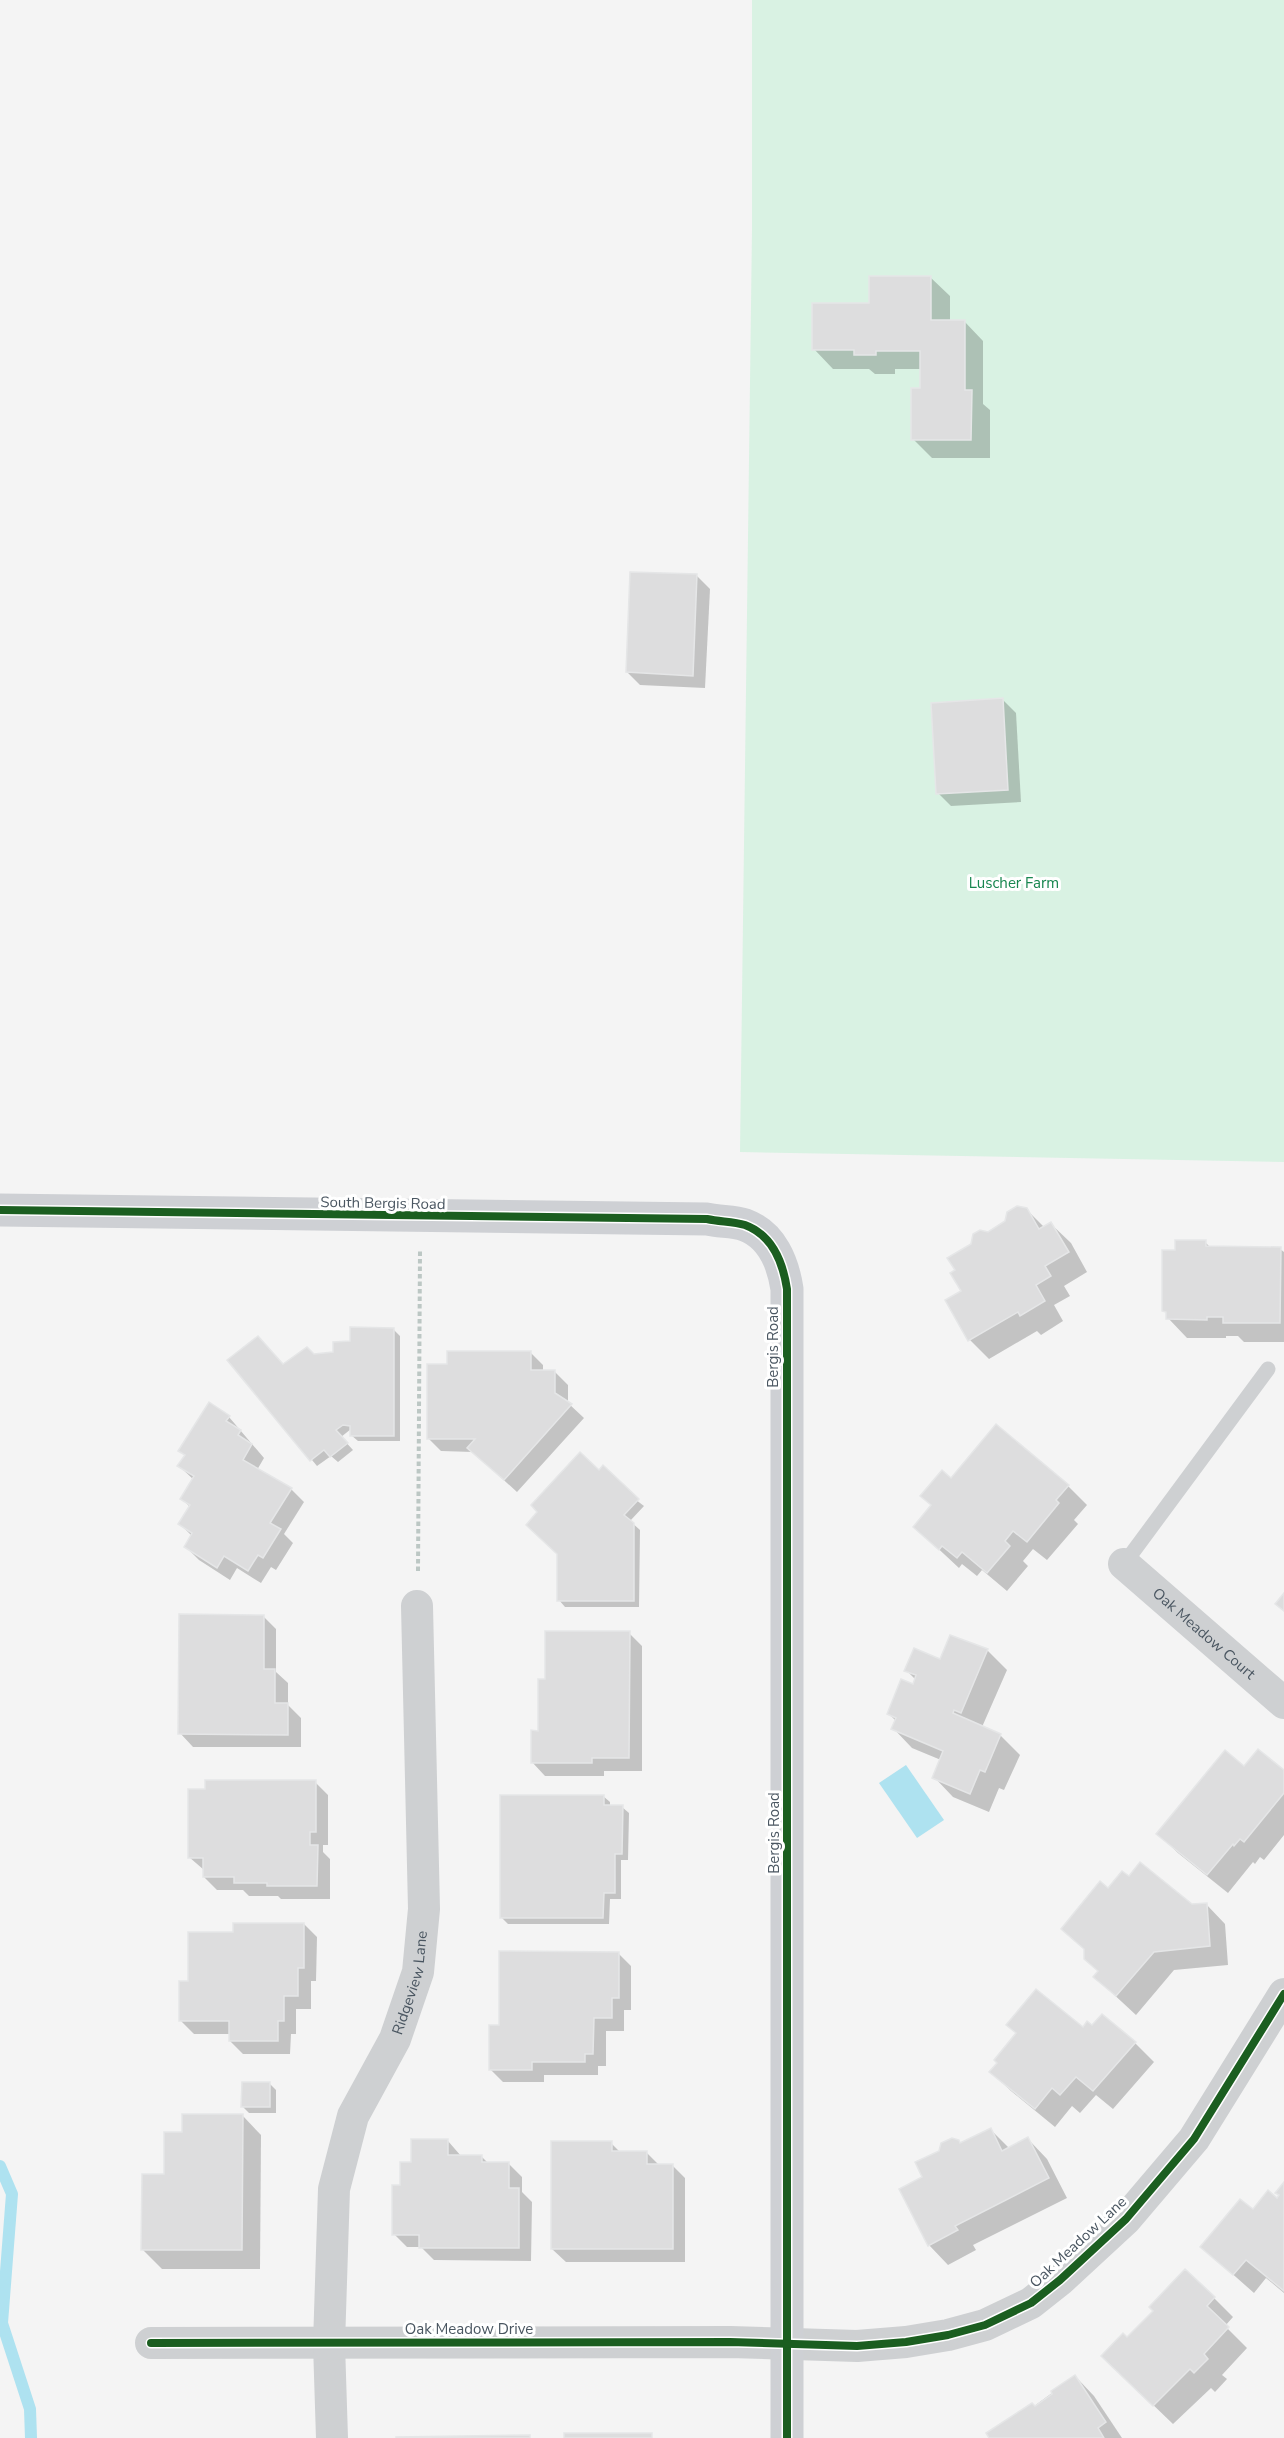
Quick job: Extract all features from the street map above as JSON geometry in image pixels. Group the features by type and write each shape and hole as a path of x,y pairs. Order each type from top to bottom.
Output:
{"street":[{"name":"South Bergis Road","path":"0,1210 707,1219 746,1225 762,1234"},
{"name":"Bergis Road","path":"762,1234 771,1244 781,1262 787,1289 787,2438"},
{"name":"Oak Meadow Court","path":"1124,1564 1284,1703"},
{"name":"Ridgeview Lane","path":"332,2438 328,2344 334,2189 353,2116 395,2039 418,1972 424,1909 417,1606"},
{"name":"Oak Meadow Lane","path":"787,2343 857,2346 906,2342 948,2335 985,2325 1031,2303 1060,2280 1126,2219 1194,2139 1284,1994"},
{"name":"Oak Meadow Drive","path":"151,2343 787,2343"}],"lane":[{"path":"1124,1564 1268,1369"}],"path":[{"path":"417,1606 420,1517 420,1217"}],"green space":[{"name":"Luscher Farm","path":"752,0 1284,0 1284,1162 740,1152 752,229"}],"water":[{"path":"906,1765 944,1820 917,1838 879,1783"}],"building":[{"path":"869,276 931,276 931,320 965,320 965,390 972,390 971,440 911,440 911,388 920,388 920,351 876,351 876,355 854,355 854,350 812,350 812,303 869,303"},
{"path":"630,572 697,574 693,676 626,672"},
{"path":"1003,698 1008,790 936,794 931,703"},
{"path":"1017,1206 1027,1208 1039,1229 1051,1222 1069,1252 1045,1266 1051,1276 1036,1285 1045,1301 1020,1316 1018,1312 968,1341 945,1300 961,1291 950,1273 955,1270 947,1258 971,1244 973,1234 980,1230 988,1232 1005,1221 1007,1212"},
{"path":"1175,1240 1206,1240 1206,1246 1281,1247 1280,1323 1223,1323 1223,1317 1207,1317 1207,1320 1166,1319 1166,1312 1162,1311 1162,1250 1175,1250"},
{"path":"350,1327 394,1328 394,1436 350,1436 350,1426 343,1425 336,1430 348,1443 330,1457 324,1450 310,1461 227,1360 258,1336 283,1364 307,1347 314,1354 333,1352 333,1342 350,1341"},
{"path":"447,1351 531,1351 531,1370 555,1370 555,1393 572,1404 504,1480 467,1448 475,1439 427,1439 427,1364 447,1364"},
{"path":"209,1402 230,1416 226,1421 241,1430 238,1435 252,1444 243,1460 292,1488 270,1523 281,1529 263,1558 258,1555 248,1571 224,1556 217,1568 184,1547 192,1533 178,1524 190,1505 180,1499 194,1476 177,1466 185,1455 178,1451"},
{"path":"996,1424 1069,1485 1056,1500 1059,1503 1027,1542 1013,1531 1005,1541 1010,1546 987,1573 962,1552 957,1558 942,1546 939,1550 913,1527 931,1505 920,1496 942,1470 951,1478"},
{"path":"580,1452 599,1470 603,1465 639,1499 624,1515 634,1523 634,1601 557,1601 557,1554 526,1525 537,1512 531,1505"},
{"path":"1284,1593 1284,1611 1275,1604"},
{"path":"179,1614 264,1615 264,1669 275,1669 275,1703 288,1703 288,1735 178,1734"},
{"path":"545,1631 630,1631 629,1758 592,1758 592,1763 531,1763 531,1730 538,1731 538,1679 545,1679"},
{"path":"950,1635 988,1649 961,1713 954,1710 953,1713 1001,1734 985,1772 980,1770 970,1794 932,1778 943,1751 891,1729 896,1718 887,1714 901,1679 913,1684 916,1675 904,1671 914,1648 940,1659"},
{"path":"1258,1749 1284,1770 1284,1793 1244,1842 1240,1839 1234,1846 1233,1844 1207,1875 1156,1834 1225,1750 1244,1766"},
{"path":"205,1780 316,1780 316,1832 310,1832 310,1845 318,1845 317,1886 267,1886 267,1883 234,1883 234,1877 203,1877 203,1858 188,1858 188,1789 205,1789"},
{"path":"500,1795 604,1795 604,1805 623,1805 622,1854 615,1854 615,1893 604,1893 603,1918 500,1918"},
{"path":"1140,1862 1192,1904 1207,1903 1210,1946 1154,1952 1116,1996 1093,1977 1098,1971 1084,1959 1084,1949 1061,1929 1100,1881 1108,1888 1122,1871 1129,1876"},
{"path":"233,1923 304,1923 304,1968 298,1968 298,1996 284,1996 284,2021 278,2021 278,2041 229,2041 229,2021 179,2021 179,1981 188,1981 188,1932 233,1932"},
{"path":"499,1951 619,1952 619,1998 612,1998 612,2018 594,2018 593,2054 585,2054 585,2062 532,2062 532,2070 489,2070 489,2025 499,2025"},
{"path":"1036,1989 1083,2027 1087,2021 1092,2025 1102,2014 1136,2042 1093,2091 1076,2077 1060,2095 1052,2088 1035,2109 989,2072 997,2063 994,2060 1016,2033 1006,2025"},
{"path":"242,2082 270,2082 270,2107 241,2107"},
{"path":"182,2114 243,2114 242,2250 141,2250 142,2174 164,2174 164,2132 182,2132"},
{"path":"991,2128 1002,2151 1028,2137 1049,2178 955,2226 958,2230 928,2246 899,2189 922,2177 915,2162 939,2151 941,2143 952,2138 959,2140 960,2143"},
{"path":"411,2139 448,2139 448,2155 482,2155 482,2162 509,2162 509,2188 519,2188 519,2248 419,2248 419,2235 392,2235 392,2185 400,2185 400,2162 411,2162"},
{"path":"551,2141 612,2141 612,2151 647,2151 647,2164 673,2164 673,2249 551,2249"},
{"path":"1284,2182 1284,2291 1246,2260 1233,2275 1200,2247 1240,2199 1253,2209 1268,2190 1277,2198 1279,2195 1275,2193"},
{"path":"1185,2269 1215,2297 1207,2306 1229,2327 1204,2354 1208,2359 1194,2373 1190,2369 1153,2406 1101,2356 1123,2333 1127,2337 1153,2311 1149,2307"},
{"path":"1075,2375 1106,2422 1098,2428 1104,2438 989,2438 986,2433 1032,2403 1035,2406 1052,2394 1051,2391"},
{"path":"564,2433 652,2433 652,2438 564,2438"},
{"path":"530,2435 530,2438 396,2438 396,2437"}],"waterway":[{"path":"0,2166 12,2194 2,2323 30,2409 31,2438"}],"cycle path":[{"path":"0,1210 707,1219 745,1225 762,1236 775,1251 783,1269 787,1289 787,2438"},
{"path":"151,2343 730,2342 857,2346 906,2342 948,2335 985,2325 1031,2303 1060,2280 1126,2219 1194,2139 1284,1994"}]}
